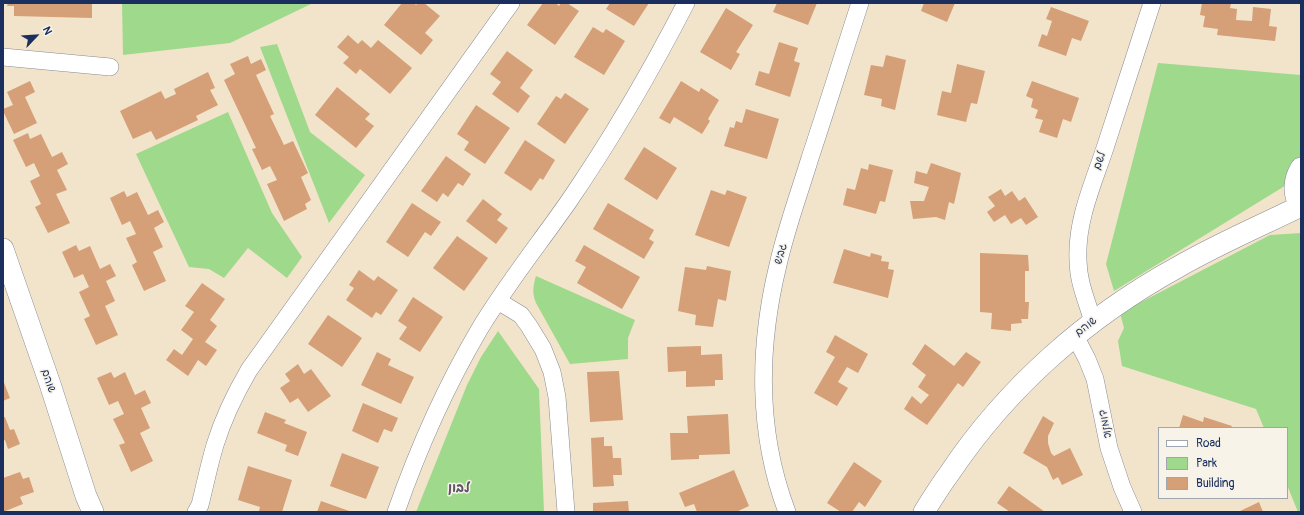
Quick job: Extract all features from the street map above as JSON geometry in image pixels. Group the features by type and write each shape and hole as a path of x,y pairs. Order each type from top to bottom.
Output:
{"street":[{"path":"196,512 200,505 211,459 220,431 236,394 249,370 511,3"},
{"path":"396,512 411,471 444,396 479,330 597,158 650,69 686,3"},
{"name":"גביש","path":"787,512 780,492 770,452 764,410 763,364 768,316 778,265 860,3"},
{"name":"לשם","path":"1093,322 1078,272 1080,229 1092,185 1152,3"},
{"path":"3,57 110,67"},
{"path":"1301,168 1295,180 1295,192 1298,203 1301,206"},
{"name":"שוהם","path":"924,512 961,456 994,414 1028,377 1064,344 1139,290 1178,267 1217,246 1301,206"},
{"name":"שוהם","path":"3,249 50,384 86,496 93,512"},
{"path":"498,301 521,315 543,349 552,372 557,397 566,512"},
{"name":"אלמוג","path":"1075,336 1095,379 1109,448 1122,487 1133,512"}],"green space":[{"path":"122,3 313,3 230,43 123,55"},
{"path":"277,44 310,132 365,175 329,223 260,47"},
{"path":"1158,63 1301,75 1301,176 1114,291 1106,264"},
{"path":"228,112 272,213 302,257 287,278 248,248 224,278 209,269 189,267 136,154"},
{"path":"1301,233 1301,512 1298,512 1288,487 1288,427 1264,427 1256,409 1122,366 1118,341 1124,328 1120,313 1270,235"},
{"path":"536,276 635,320 628,338 628,359 570,364 536,303 533,290"},
{"path":"498,331 539,389 544,512 416,512 467,385 481,357"}],"building":[{"path":"8,3 92,3 92,18 14,16 14,6 7,6"},
{"path":"402,3 414,3 416,5 418,3 424,3 440,16 425,33 433,40 421,55 384,25"},
{"path":"543,3 556,3 559,6 561,3 567,3 579,11 555,45 527,25"},
{"path":"610,3 649,3 634,26 606,9"},
{"path":"777,3 817,3 808,25 773,12"},
{"path":"924,3 955,3 947,22 921,11"},
{"path":"1202,3 1231,3 1230,8 1237,9 1236,20 1252,21 1253,7 1271,9 1269,26 1277,27 1275,41 1217,35 1218,29 1203,27 1205,16 1200,15"},
{"path":"1051,7 1089,21 1081,41 1072,38 1066,56 1038,46 1042,34 1047,36 1052,21 1046,19"},
{"path":"726,8 753,25 736,52 740,54 731,70 700,52"},
{"path":"593,27 603,33 606,29 625,41 604,75 574,57"},
{"path":"348,35 358,44 362,40 371,48 378,40 412,68 390,94 360,69 356,74 343,63 349,57 337,47"},
{"path":"779,42 798,48 794,61 800,63 790,97 755,85 759,71 769,74"},
{"path":"507,51 533,70 520,88 530,96 518,113 492,94 501,82 490,74"},
{"path":"886,55 906,60 895,110 881,106 882,99 864,95 871,65 883,67"},
{"path":"248,56 251,64 261,59 266,70 256,75 274,114 270,116 284,145 293,141 308,173 301,177 311,200 305,204 307,209 284,221 267,184 277,180 270,166 262,170 252,149 256,148 224,80 235,74 230,64"},
{"path":"957,64 985,71 977,104 971,103 966,122 937,115 942,91 951,93"},
{"path":"208,72 215,88 210,90 218,105 196,116 198,120 156,140 151,131 133,139 120,111 161,91 165,99 176,94 174,89"},
{"path":"30,81 35,92 25,97 37,123 14,134 3,111 3,109 13,105 7,92"},
{"path":"681,81 699,92 701,88 719,100 708,119 710,121 702,134 674,117 670,124 659,118"},
{"path":"1032,81 1079,98 1071,122 1063,119 1057,138 1039,132 1043,120 1035,118 1038,110 1031,107 1033,99 1026,96"},
{"path":"337,87 370,114 365,119 374,126 356,148 315,115"},
{"path":"565,93 589,109 565,144 537,124 556,96 561,99"},
{"path":"476,105 510,128 485,164 464,150 469,142 457,134"},
{"path":"746,109 779,119 767,159 724,146 730,127 734,128 736,121 742,123"},
{"path":"28,133 30,139 41,134 52,157 62,152 68,164 57,170 67,190 56,194 70,223 48,233 35,207 41,204 30,181 40,176 34,163 26,167 13,140"},
{"path":"525,140 555,160 543,180 540,178 531,191 504,173"},
{"path":"644,147 677,168 657,200 624,179"},
{"path":"446,156 471,174 463,186 458,183 448,197 443,193 437,202 421,191"},
{"path":"931,163 961,173 954,204 949,202 945,220 936,217 913,219 910,201 924,201 929,187 914,183 916,171 927,174"},
{"path":"869,164 893,170 885,202 880,201 876,214 843,205 847,188 855,190 861,168 868,170"},
{"path":"1001,189 1005,196 1012,191 1019,201 1025,197 1038,217 1026,225 1021,218 1011,224 1005,215 994,222 987,212 995,206 988,197"},
{"path":"711,190 725,195 727,190 747,197 729,247 695,235"},
{"path":"124,191 127,197 137,192 148,215 158,210 164,222 154,228 163,247 153,252 166,281 144,291 132,265 137,262 126,238 136,234 130,221 122,225 110,198"},
{"path":"483,199 502,214 497,220 508,228 496,244 466,221"},
{"path":"412,203 441,222 431,236 425,232 408,257 386,242"},
{"path":"608,203 654,230 649,239 654,242 644,259 593,229"},
{"path":"457,236 488,258 464,291 433,268"},
{"path":"76,245 79,251 90,246 100,269 110,264 116,276 106,281 115,301 105,306 118,335 96,345 84,319 90,316 79,292 89,287 83,274 74,278 62,252"},
{"path":"584,245 640,277 622,309 577,283 586,267 575,261"},
{"path":"844,249 870,257 871,253 882,256 881,261 889,262 888,269 894,270 888,298 833,283"},
{"path":"980,253 1028,255 1029,271 1025,271 1025,302 1029,302 1028,319 1021,319 1022,323 1011,324 1011,331 991,329 992,313 980,312"},
{"path":"707,266 731,271 726,301 718,299 713,327 695,325 696,315 678,311 685,267 706,270"},
{"path":"359,270 374,281 378,276 398,290 381,315 376,312 372,318 346,300 354,288 349,285"},
{"path":"202,283 225,299 210,320 217,326 205,342 217,350 206,366 198,360 188,376 166,360 174,349 182,355 193,339 181,330 194,312 185,306"},
{"path":"413,297 443,317 420,352 399,339 407,327 398,321"},
{"path":"328,315 362,338 342,367 308,344"},
{"path":"835,335 868,354 858,373 847,367 838,382 848,388 837,406 814,393 835,357 826,352"},
{"path":"925,344 954,366 966,352 981,362 963,387 958,383 927,425 904,409 912,396 921,404 929,395 918,387 926,375 912,364"},
{"path":"701,346 701,355 722,354 723,380 715,380 715,386 686,387 686,371 668,372 667,347"},
{"path":"377,352 391,359 388,365 414,377 401,404 361,385"},
{"path":"298,364 304,374 311,369 331,396 308,412 298,398 290,403 280,388 290,381 285,374"},
{"path":"619,371 623,420 590,422 587,372"},
{"path":"111,372 114,378 125,372 135,395 145,390 151,403 141,408 150,428 140,433 153,461 131,472 119,445 125,443 113,419 124,414 118,401 109,405 97,378"},
{"path":"3,380 10,398 3,401"},
{"path":"363,403 398,418 392,432 384,429 378,443 352,431"},
{"path":"265,412 286,420 284,423 307,432 298,456 285,451 287,445 257,433"},
{"path":"728,414 730,454 699,455 699,459 671,460 670,433 688,433 687,416"},
{"path":"1183,415 1203,422 1204,417 1232,426 1232,427 1179,427"},
{"path":"1043,416 1054,423 1048,436 1048,443 1051,453 1054,456 1070,448 1083,475 1062,485 1058,477 1053,480 1047,467 1023,453"},
{"path":"3,417 5,417 10,430 14,429 20,444 8,449 5,440 3,441"},
{"path":"604,437 604,446 612,446 613,458 621,458 622,475 613,475 614,486 593,487 591,438"},
{"path":"342,453 379,467 366,499 330,486"},
{"path":"854,462 882,481 865,507 859,502 852,512 841,512 827,503"},
{"path":"248,466 292,480 282,512 259,511 260,507 238,500"},
{"path":"734,470 749,506 736,512 697,512 694,504 685,507 679,493"},
{"path":"20,472 23,479 29,477 34,492 20,497 23,504 3,512 3,478"},
{"path":"1009,486 1045,512 1010,512 997,503"},
{"path":"321,501 352,512 317,512"},
{"path":"628,501 629,512 593,512 593,503"},
{"path":"1259,502 1263,512 1238,512"}],"district":[{"name":"לבון","path":"459,489"}]}
